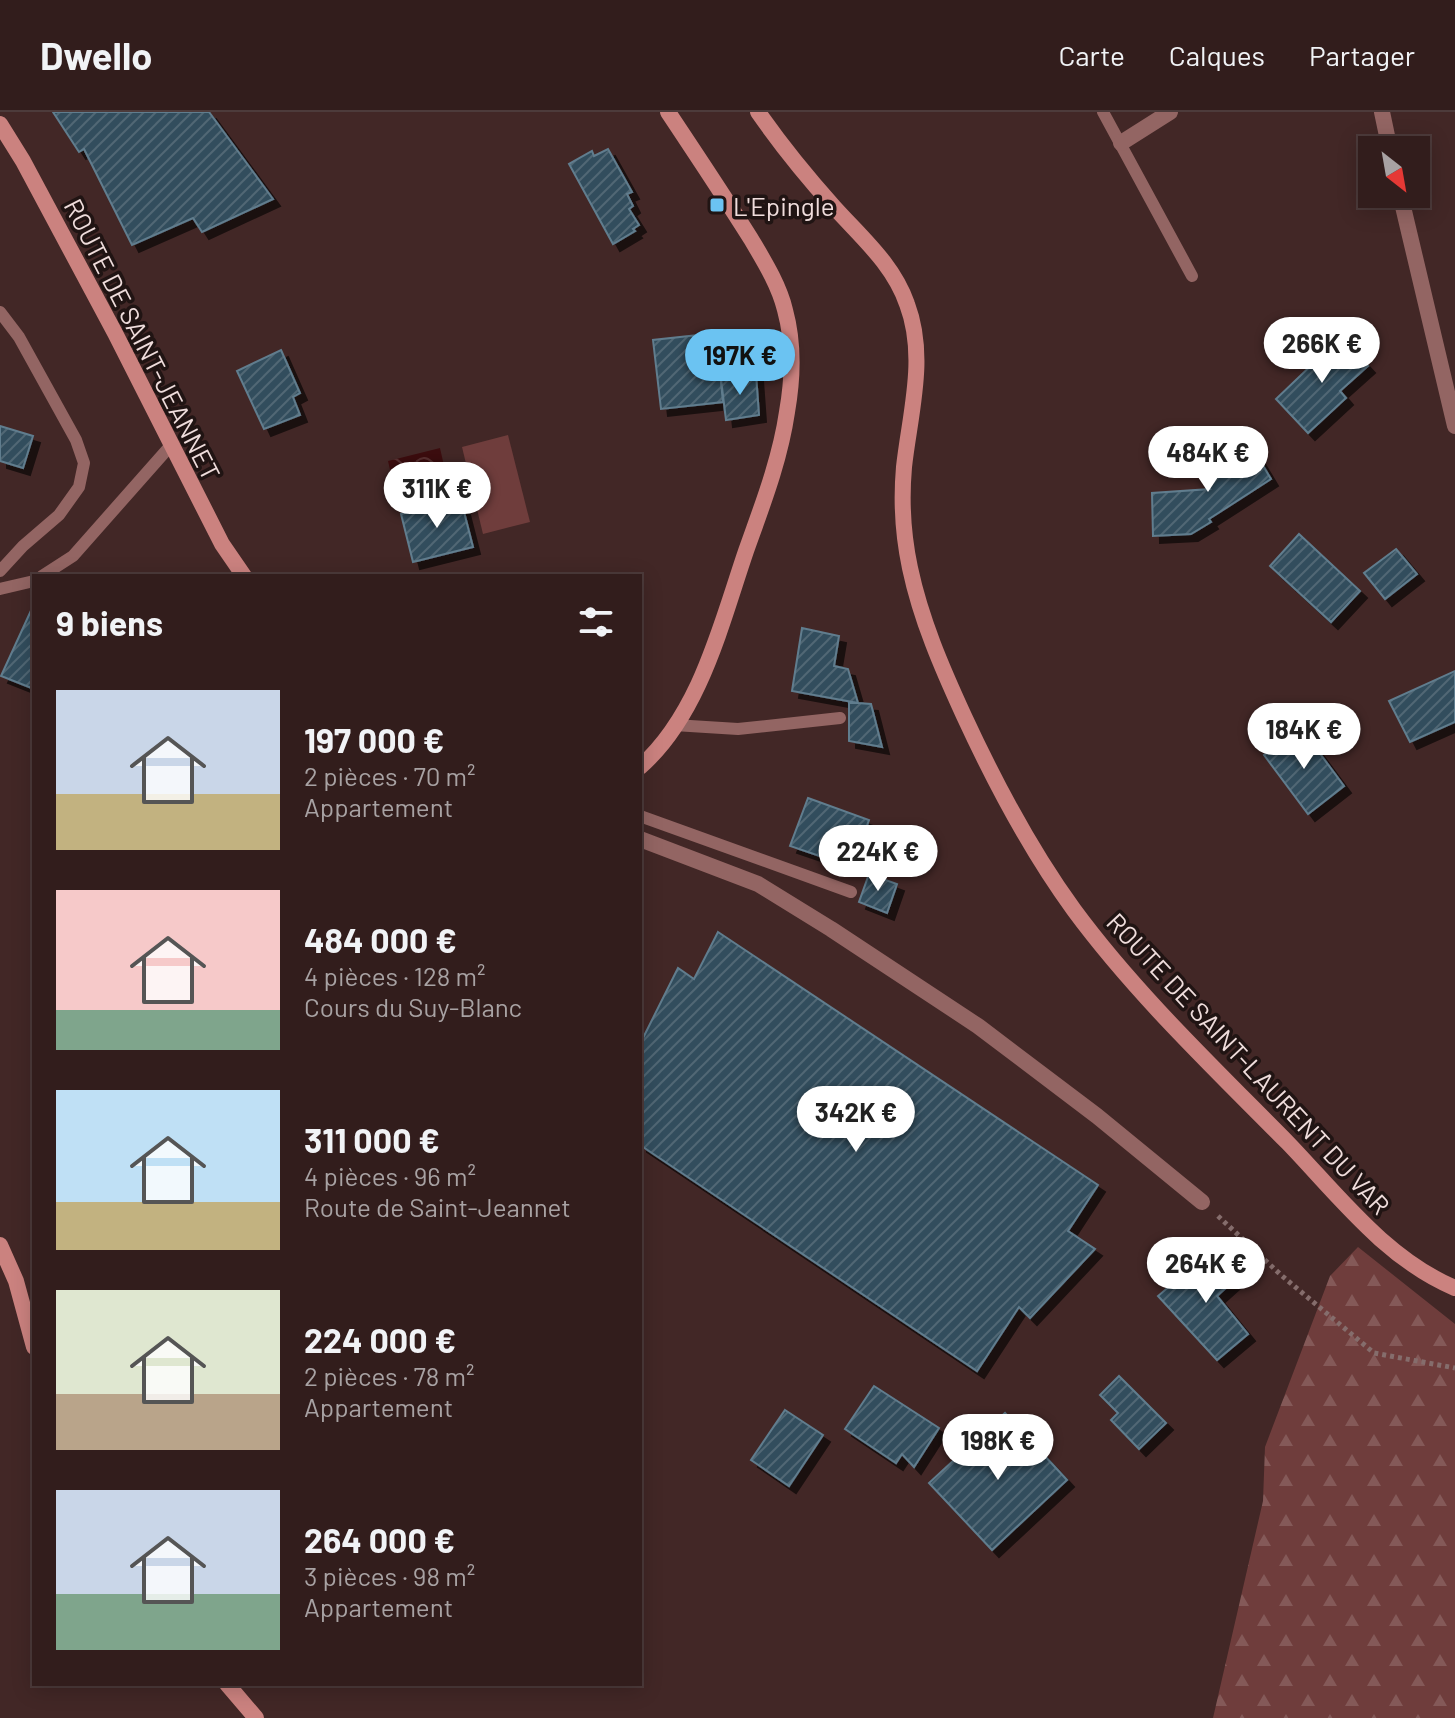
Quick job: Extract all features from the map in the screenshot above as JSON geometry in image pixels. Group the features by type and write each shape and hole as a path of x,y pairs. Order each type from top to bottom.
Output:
{"main road":[{"path":"642,765 666,739 696,687 707,659 766,493 787,414 792,374 790,333 785,307 776,285 740,222 668,112"},
{"name":"ROUTE DE SAINT-LAURENT DU VAR","path":"758,112 819,190 882,258 908,305 917,365 904,473 903,510 910,570 940,663 982,755 1031,844 1072,906 1116,962 1242,1096 1375,1234 1412,1264 1455,1288"},
{"name":"ROUTE DE SAINT-JEANNET","path":"0,124 38,189 222,544 243,574"},
{"path":"0,1245 16,1281 32,1340"},
{"path":"229,1686 256,1718"}],"street":[{"path":"1121,143 1170,112"},
{"path":"1382,112 1387,136"},
{"path":"1403,208 1455,426"},
{"path":"642,840 758,884 831,929 978,1026 1097,1116 1202,1202"}],"lane":[{"path":"1103,112 1192,276"},
{"path":"0,312 19,337 62,414 84,463 79,487 59,515 0,571"},
{"path":"45,574 73,556 172,444"},
{"path":"0,589 32,581"},
{"path":"674,725 738,729 840,718"},
{"path":"642,817 851,892"}],"path":[{"path":"1202,1202 1281,1275 1374,1353 1455,1368"}],"green space":[{"path":"508,435 530,522 483,534 462,447"},
{"path":"1358,1247 1455,1324 1455,1718 1213,1718 1263,1501 1265,1447 1330,1276"}],"water":[{"path":"440,448 445,470 393,483 388,461"}],"building":[{"path":"53,112 209,112 273,199 202,232 193,218 132,245 84,149 79,152"},
{"path":"608,149 632,192 627,194 633,206 629,209 639,225 633,229 635,231 613,244 569,164 592,151 594,156"},
{"path":"716,333 723,402 661,409 653,340"},
{"path":"1341,337 1368,366 1340,391 1346,398 1308,433 1276,399"},
{"path":"281,350 300,393 293,397 300,415 264,429 237,371"},
{"path":"756,374 759,415 726,420 721,379"},
{"path":"0,426 33,436 23,468 0,461"},
{"path":"1231,448 1238,459 1253,449 1271,479 1191,534 1153,536 1152,493 1210,489 1197,470"},
{"path":"458,499 473,547 413,562 401,514"},
{"path":"1299,534 1360,591 1331,622 1270,566"},
{"path":"1396,549 1417,574 1385,599 1364,573"},
{"path":"32,608 32,688 1,676"},
{"path":"802,628 839,636 834,666 848,669 858,703 792,691"},
{"path":"1455,671 1455,722 1410,742 1389,701"},
{"path":"849,703 871,704 882,747 849,741"},
{"path":"1301,728 1344,786 1308,814 1264,755"},
{"path":"808,798 869,820 852,867 790,846"},
{"path":"869,874 897,884 887,913 859,902"},
{"path":"718,932 1098,1185 1068,1231 1095,1249 1030,1318 1019,1307 977,1371 642,1146 642,1040 678,968 694,979"},
{"path":"1211,1251 1236,1279 1217,1296 1248,1334 1217,1360 1158,1296"},
{"path":"1119,1376 1166,1423 1139,1449 1111,1420 1118,1413 1100,1395"},
{"path":"874,1386 939,1428 914,1467 902,1454 896,1463 845,1429"},
{"path":"785,1410 823,1435 789,1486 751,1460"},
{"path":"1005,1413 1067,1480 992,1550 929,1483"}],"place":[{"name":"L'Epingle","path":"717,205"}]}
